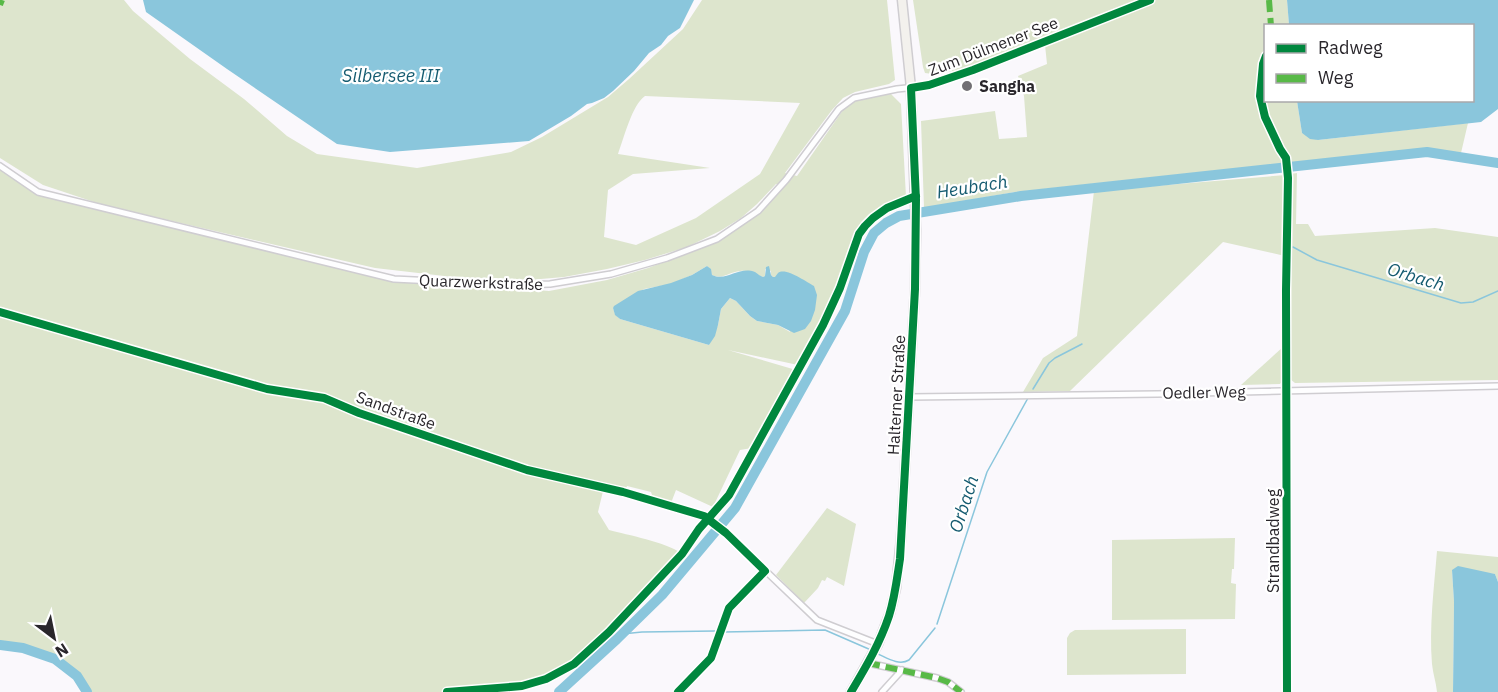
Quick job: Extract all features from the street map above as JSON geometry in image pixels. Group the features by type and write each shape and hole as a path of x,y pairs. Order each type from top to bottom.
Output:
{"main road":[{"name":"Halterner Straße","path":"850,692 874,653 890,613 900,559 915,289 916,230 911,88 902,0"}],"street":[{"name":"Zum Dülmener See","path":"911,88 929,85 963,73 1150,0"},
{"name":"Quarzwerkstraße","path":"0,166 38,192 394,279 550,285 622,271 667,258 717,239 758,211 786,180 839,109 854,98 897,88 911,88"},
{"name":"Sandstraße","path":"0,312 267,389 324,398 359,413 527,470 623,492 704,516 726,533 817,620 902,670 948,682 961,692"},
{"name":"Oedler Weg","path":"909,397 1498,386"},
{"name":"Strandbadweg","path":"1287,391 1287,692"},
{"path":"678,692 711,658 729,608 765,571"},
{"path":"882,692 902,670"}],"green space":[{"path":"0,0 124,0 133,11 190,59 244,99 287,136 317,154 417,168 511,152 542,137 608,97 683,29 702,0 887,0 895,80 889,84 855,92 843,98 785,173 797,176 843,110 856,100 891,94 901,104 906,197 877,212 860,228 831,303 798,365 728,350 796,370 752,448 740,450 713,507 676,490 671,503 653,498 651,492 627,486 626,489 590,480 592,484 604,487 598,512 609,530 656,542 681,553 612,629 572,664 552,678 528,689 504,692 87,692 77,676 55,659 23,648 0,645 0,169 38,192 394,279 549,291 607,280 648,268 719,241 760,212 784,186 776,184 741,218 687,247 607,269 564,277 529,280 453,277 375,268 103,205 43,185 0,158","holes":["645,96 800,103 760,174 696,218 636,245 604,237 608,190 633,174 710,168 618,154 632,114","707,266 712,275 719,277 744,271 763,277 765,269 771,271 771,275 775,277 790,332 778,325 757,321 730,298 721,309 718,325 709,345 620,319 615,314 613,308 644,289 671,284"]},
{"path":"913,0 1287,0 1289,24 1264,24 1264,102 1297,102 1302,133 1318,140 1468,123 1461,153 1426,148 1015,192 924,208 921,121 995,111 999,139 1027,137 1024,96 1018,76 1047,64 1042,39 951,72 925,73"},
{"path":"1297,173 1296,224 1308,224 1315,236 1435,228 1498,237 1498,380 1295,383 1290,379 1288,227 1290,174"},
{"path":"1286,175 1285,256 1223,242 1070,391 1023,392 1043,358 1077,336 1094,191"},
{"path":"1284,346 1284,379 1280,384 1241,385"},
{"path":"827,508 856,524 844,586 827,577 804,603 776,575"},
{"path":"1235,538 1231,583 1236,584 1235,619 1112,620 1112,540"},
{"path":"1437,551 1498,557 1498,582 1495,574 1452,570 1453,692 1437,692 1432,664 1431,622"},
{"path":"1186,629 1186,674 1067,675 1067,638 1075,630"}],"water":[{"name":"Silbersee III","path":"143,0 694,0 680,28 649,53 613,91 604,98 587,104 529,141 390,152 337,144 146,12"},
{"path":"1287,0 1498,0 1498,109 1481,122 1310,139 1302,133 1297,102 1474,102 1474,24 1289,24"},
{"path":"707,266 711,269 712,275 717,277 749,271 763,277 766,267 769,266 773,277 782,272 796,276 814,286 817,295 811,321 805,329 794,333 778,325 757,321 730,298 721,309 715,336 709,345 620,319 615,315 614,306 638,291 671,283"},
{"path":"1458,566 1495,574 1498,582 1498,692 1453,692 1452,570"}],"waterway":[{"name":"Heubach","path":"559,692 662,595 735,508 845,311 864,252 874,233 886,223 899,216 1021,196 1427,152 1498,163"},
{"name":"Orbach","path":"1293,247 1317,260 1461,303 1473,302 1498,291"},
{"name":"Orbach","path":"1033,389 1049,363 1082,344"},
{"name":"Orbach","path":"937,624 987,472 1028,398"},
{"name":"Orbach","path":"878,654 897,662 905,662 935,628"},
{"name":"Orbach","path":"723,632 825,630 871,650"},
{"name":"Orbach","path":"622,634 715,631"},
{"path":"0,645 23,648 55,659 77,676 87,692"}],"marked path":[{"path":"0,5 2,0"},
{"path":"1269,0 1271,24"},
{"path":"868,663 937,678 948,682 961,692"}],"cycle path":[{"path":"851,692 872,655 889,616 900,559 915,289 916,200 911,88 929,85 973,70 1150,0"},
{"path":"1264,61 1260,96 1265,117 1286,158 1288,178 1287,692"},
{"path":"447,692 522,686 546,679 574,664 609,632 682,554 699,529 729,495 823,325 840,288 859,234 873,218 887,208 916,196"},
{"path":"0,312 267,389 324,398 359,413 527,470 623,492 704,516 726,533 765,571 729,608 711,658 678,692"}],"place":[{"name":"Sangha","path":"967,86"}]}
